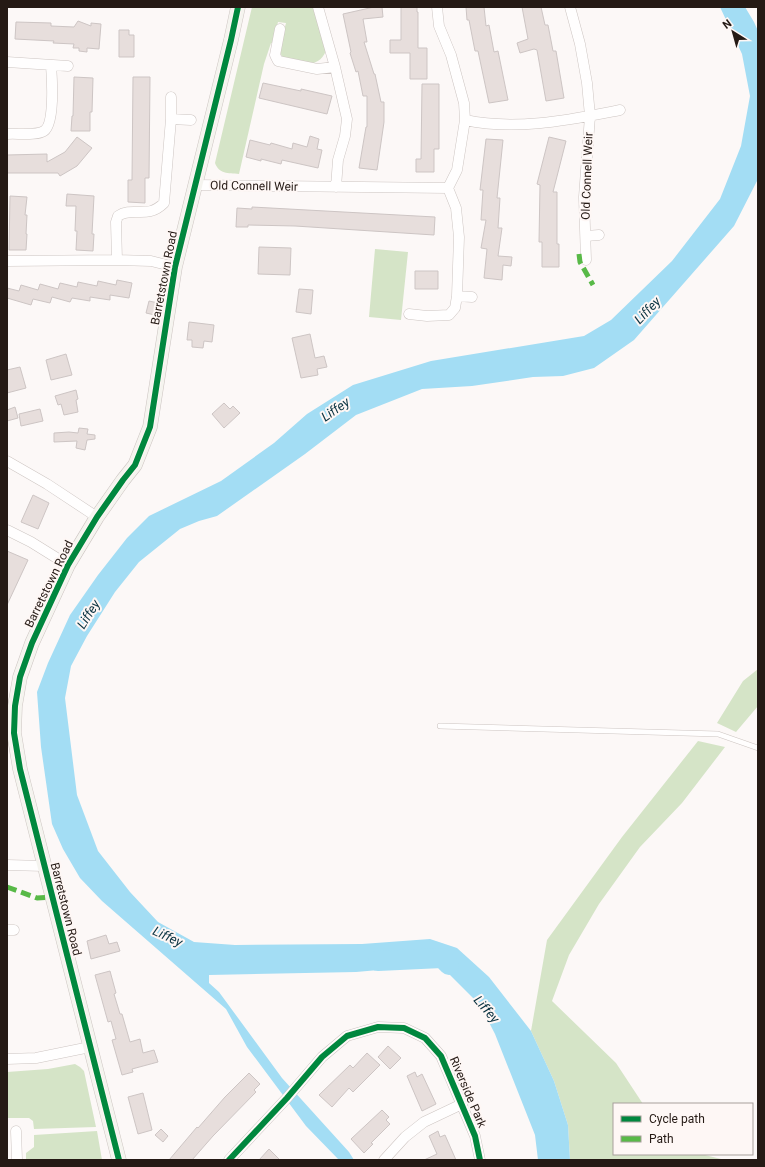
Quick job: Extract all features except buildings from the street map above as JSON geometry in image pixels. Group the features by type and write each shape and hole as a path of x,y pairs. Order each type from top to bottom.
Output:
{"street":[{"name":"Barretstown Road","path":"119,1160 20,769 14,733 15,706 20,678 32,643 68,565 97,517 123,480 136,465 150,427 174,267 196,185 238,7"},
{"path":"318,7 335,67 347,119 345,136 338,160 336,187"},
{"path":"409,314 427,316 449,314 455,308 457,296 459,237 456,208 448,188 457,170 464,120 464,102 451,55 439,26 437,7"},
{"name":"Old Connell Weir","path":"574,8 587,83 590,116 584,197 586,260"},
{"path":"280,29 275,55 278,61 317,69 335,67"},
{"path":"7,62 68,66"},
{"path":"7,134 34,133 44,131 49,126 51,114 52,65"},
{"path":"117,260 116,222 118,216 123,212 152,212 159,209 164,203 171,119 171,97"},
{"name":"Old Connell Weir","path":"464,120 482,124 536,124 620,110"},
{"path":"171,119 191,120"},
{"name":"Old Connell Weir","path":"196,185 448,188"},
{"path":"586,236 599,235"},
{"path":"7,261 151,261 174,267"},
{"path":"457,296 472,297"},
{"path":"7,461 47,484 97,517"},
{"path":"7,530 31,542 68,565"},
{"path":"7,865 44,866"},
{"name":"Riverside Park","path":"229,1160 287,1098 322,1057 347,1036 378,1027 404,1028 425,1038 441,1056 475,1136 480,1160"},
{"path":"7,1059 36,1058 90,1047"},
{"name":"Riverside Park","path":"384,1160 405,1137 424,1122 462,1104"},
{"path":"16,1131 17,1160"}],"lane":[{"path":"440,726 718,734 758,748"}],"green space":[{"path":"252,7 314,7 326,51 318,61 308,64 283,58 280,45 286,23 278,22 273,44 271,43 264,64 239,174 228,173 221,171 215,163"},
{"path":"375,249 408,252 401,320 369,317"},
{"path":"758,669 758,706 736,732 717,723 743,681"},
{"path":"698,741 725,747 682,803 640,847 599,904 569,955 552,1001 616,1063 642,1103 613,1103 613,1155 705,1155 725,1160 570,1160 568,1125 554,1081 531,1031 547,940 622,837"},
{"path":"75,1064 84,1071 96,1127 34,1129 33,1121 29,1118 8,1118 7,1072 48,1069"},
{"path":"97,1131 102,1160 26,1160 26,1153 34,1147 34,1135"}],"water":[{"path":"720,7 745,7 758,31 758,179 734,226 634,340 594,368 563,376 533,377 472,386 422,389 356,415 305,454 217,516 199,521 180,529 139,562 115,592 87,636 71,666 65,698 77,795 98,851 130,892 158,922 194,942 235,945 362,944 430,939 457,948 489,977 531,1031 554,1081 568,1125 570,1160 538,1160 535,1135 495,1034 480,1005 449,974 419,955 409,957 390,969 356,972 209,975 209,983 219,992 282,1078 349,1152 354,1160 339,1160 306,1126 247,1047 226,1009 102,901 80,878 63,849 52,824 41,747 37,692 48,663 70,615 98,575 127,538 149,516 221,481 274,443 307,414 353,385 431,361 584,336 611,320 672,261 720,199 741,146 750,96 742,54"}],"waterway":[{"name":"Liffey","path":"378,961 442,958 449,965"}],"marked path":[{"path":"579,254 580,262 593,285"},
{"path":"7,887 37,898 53,897"}],"cycle path":[{"path":"119,1160 20,769 14,733 15,706 20,677 32,643 68,565 97,517 135,465 150,427 175,267 238,7"},
{"path":"229,1160 287,1098 322,1057 347,1036 378,1027 404,1028 425,1038 441,1056 475,1136 480,1160"}]}
